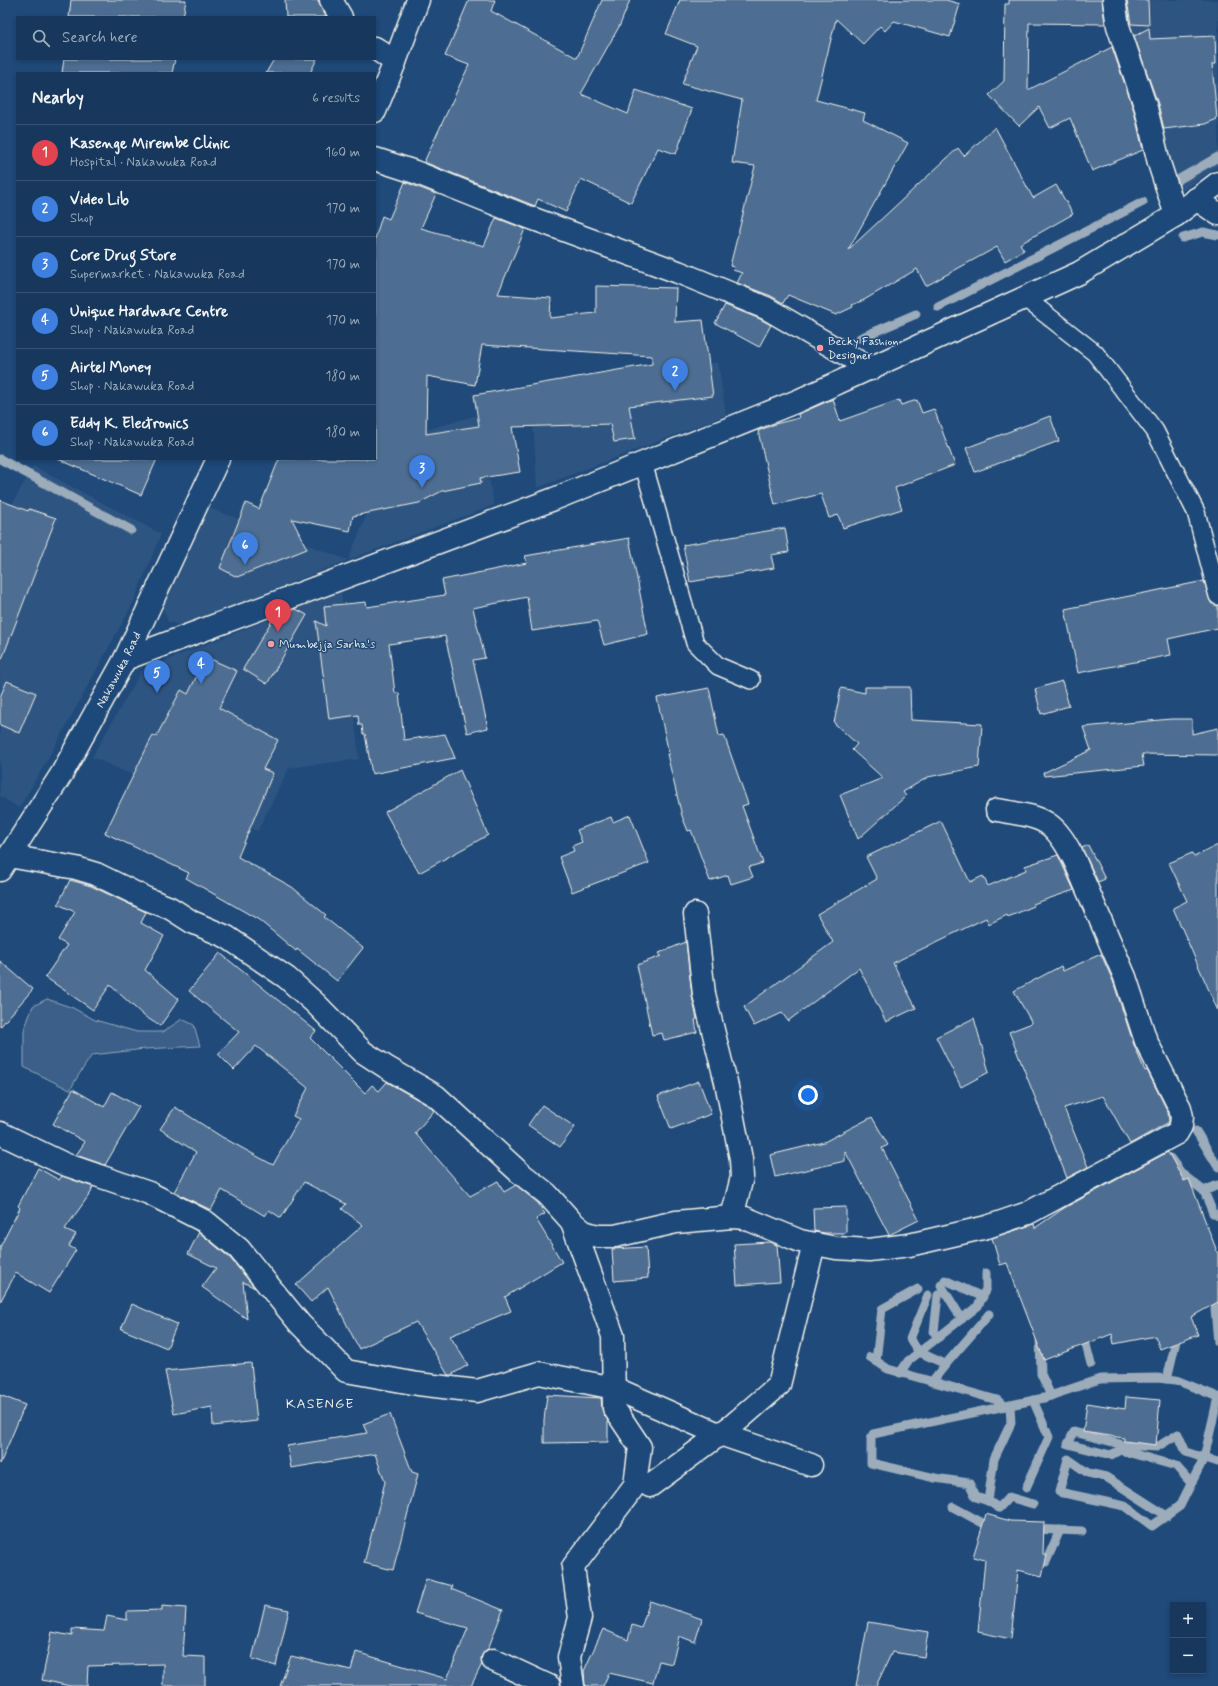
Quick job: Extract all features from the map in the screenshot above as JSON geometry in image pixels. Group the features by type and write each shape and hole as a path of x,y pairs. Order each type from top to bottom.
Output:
{"street":[{"path":"331,0 340,16"},
{"path":"376,109 418,0"},
{"path":"1114,0 1118,26 1146,108 1159,163 1176,215"},
{"path":"376,49 395,62"},
{"path":"376,159 415,172 523,215 678,272 766,308 871,369"},
{"path":"125,659 554,499 800,400 871,369 1079,273 1176,215 1196,198 1218,183"},
{"path":"1196,198 1218,214"},
{"name":"Nakawuka Road","path":"4,863 61,775 125,659 218,460"},
{"path":"4,863 76,868 96,874 147,899 170,908 192,922 227,937 287,978 316,1004 363,1052 436,1096 519,1172 547,1194 572,1222 584,1232 598,1236 615,1236 676,1222 732,1217 745,1218 800,1241 836,1248 869,1250 909,1245 987,1227 1028,1213 1177,1133 1181,1126 1182,1117 1180,1108 1146,1041 1125,977 1066,842 1051,825 1038,818 997,810"},
{"path":"695,914 704,994 726,1082 741,1159 742,1178 732,1217"},
{"path":"0,1133 64,1164 149,1193 206,1222 239,1249 300,1324 346,1370 418,1384 477,1391 539,1373 614,1388 720,1434 811,1466"},
{"path":"572,1222 613,1336 614,1408 640,1447 635,1485 573,1567 580,1618 569,1657 574,1686"},
{"path":"650,1486 734,1424 779,1385 814,1244"},
{"path":"493,1660 549,1686"}],"lane":[{"path":"1025,298 1095,353 1155,431 1196,512 1218,596"},
{"path":"643,463 695,643 718,666 750,680"}],"shaded area":[{"path":"1123,0 1218,0 1218,166 1179,193 1150,115"},
{"path":"718,362 726,415 537,488 531,388 588,384"},
{"path":"477,415 494,505 348,560 367,514 345,503 374,460 376,460 383,443"},
{"path":"33,466 161,534 133,603 49,757 19,808 0,796 0,527"},
{"path":"209,508 348,560 183,626 168,622 163,608"},
{"path":"341,591 359,759 289,768 250,846 257,831 92,757 142,670"},
{"path":"47,999 73,1008 95,1020 137,1032 163,1032 182,1019 194,1025 200,1046 145,1049 92,1055 70,1090 24,1067 24,1030 33,1006"}],"building":[{"path":"71,0 186,0 183,16 69,16"},
{"path":"285,0 318,0 326,16 286,16"},
{"path":"469,0 495,0 491,11 577,58 602,0 630,0 620,25 581,94 628,114 636,90 692,109 676,154 658,148 631,203 581,179 566,212 538,199 535,206 424,162 469,65 445,56"},
{"path":"680,0 946,0 960,4 950,37 894,21 885,31 880,26 863,44 836,19 816,100 865,113 863,120 908,143 848,250 958,148 964,156 995,127 1033,198 1056,185 1073,214 1020,244 1024,250 1005,261 997,247 926,286 917,269 864,300 852,305 853,307 836,315 788,295 783,303 771,296 737,283 742,273 733,270 734,267 730,266 755,166 732,163 742,100 682,84 697,46 666,34"},
{"path":"1009,0 1102,0 1105,24 1029,23 1028,90 1112,47 1134,111 1143,150 1092,171 1070,118 1050,128 1039,107 1019,126 989,95 1004,81 1005,4 1009,4"},
{"path":"1127,0 1148,0 1149,25 1131,24"},
{"path":"1149,28 1150,39 1215,36 1216,64 1212,64 1217,119 1205,124 1164,129 1158,104 1134,36"},
{"path":"64,60 175,60 172,72 62,72"},
{"path":"273,60 316,60 310,72 267,72"},
{"path":"405,182 436,194 421,228 484,246 496,218 525,229 498,294 551,298 550,318 596,313 596,286 676,288 675,322 703,320 713,396 629,406 635,439 614,442 610,424 512,427 520,472 480,478 481,483 442,491 419,503 353,516 350,531 292,519 307,549 237,577 220,568 246,503 259,509 279,460 376,460 376,236 382,216 389,219","holes":["482,345 652,356 652,364 474,395 479,426 426,434 427,376 475,385"]},
{"path":"725,305 771,325 759,347 715,323"},
{"path":"833,399 840,421 899,400 901,405 917,400 922,413 934,409 955,465 895,488 902,509 843,528 838,515 829,518 821,494 775,505 758,431 775,424 799,418 798,414"},
{"path":"1050,416 1059,441 975,472 966,448"},
{"path":"60,460 157,460 141,495"},
{"path":"0,500 28,511 29,509 56,518 2,659 0,659"},
{"path":"785,528 789,552 771,555 774,568 690,582 683,545"},
{"path":"629,538 648,634 604,645 597,621 532,631 527,597 473,608 485,658 473,660 488,728 467,733 445,636 389,644 395,693 399,693 404,740 445,734 455,758 372,774 365,734 363,734 362,725 359,725 358,715 329,719 316,621 326,626 324,606 366,602 367,607 445,595 442,580 527,563 525,556"},
{"path":"1204,581 1211,603 1218,606 1218,628 1168,639 1171,655 1078,673 1065,609"},
{"path":"296,609 307,615 267,684 243,669 274,617"},
{"path":"206,657 237,671 219,708 278,740 263,769 273,773 238,857 292,887 326,915 324,917 363,948 337,981 297,949 296,951 259,920 186,878 189,873 105,833 153,735 156,737 181,690 188,694"},
{"path":"7,681 36,693 19,733 0,725 0,697"},
{"path":"1062,681 1069,706 1041,714 1035,689"},
{"path":"865,687 910,687 911,720 982,724 979,767 928,777 903,792 906,796 858,839 840,795 883,778 852,750 857,744 834,723 841,688 865,693"},
{"path":"709,688 719,736 724,735 748,804 742,806 763,863 749,867 753,877 731,884 728,875 710,881 691,830 688,831 682,816 667,754 669,754 657,698"},
{"path":"1171,719 1192,719 1192,734 1218,728 1218,755 1142,754 1144,766 1044,776 1043,773 1091,750 1083,727"},
{"path":"460,770 488,835 419,873 385,812"},
{"path":"630,815 649,863 572,892 559,857 574,851 572,846 582,842 577,830 611,817 613,822"},
{"path":"941,821 970,882 983,876 988,886 1026,870 1025,866 1058,855 1074,890 1033,904 1034,906 1008,917 1007,915 989,924 986,918 893,963 916,1008 886,1022 859,968 788,1021 782,1013 754,1026 744,1007 833,942 817,914 877,879 866,857"},
{"path":"1088,845 1105,879 1098,882 1082,848"},
{"path":"1218,845 1218,1011 1173,908 1187,901 1169,863 1192,853 1194,857"},
{"path":"70,880 91,886 146,912 141,923 164,936 145,970 179,999 160,1026 144,1016 110,985 93,1010 45,977 67,945 58,940 75,912 58,904"},
{"path":"686,942 692,996 697,1019 695,1020 697,1032 664,1040 662,1033 652,1035 637,965 661,956 659,953"},
{"path":"220,953 316,1031 310,1038 365,1093 372,1085 379,1091 387,1082 429,1106 434,1111 415,1133 470,1196 498,1181 504,1192 516,1185 538,1203 545,1214 536,1219 562,1262 505,1297 511,1311 450,1336 468,1365 451,1375 448,1375 416,1322 359,1349 328,1287 311,1302 296,1285 363,1225 342,1209 346,1204 304,1182 281,1218 269,1210 265,1216 222,1190 211,1210 174,1192 196,1152 160,1129 175,1107 222,1137 273,1165 299,1119 293,1116 308,1088 256,1046 234,1070 218,1054 239,1032 189,991"},
{"path":"1101,954 1113,981 1134,1045 1145,1071 1147,1070 1168,1112 1169,1122 1130,1144 1103,1096 1064,1108 1088,1167 1067,1178 1009,1032 1032,1023 1014,991 1061,966 1063,971"},
{"path":"0,961 33,989 0,1027"},
{"path":"974,1018 989,1072 961,1087 936,1037"},
{"path":"699,1081 711,1114 671,1129 658,1096"},
{"path":"73,1089 104,1107 112,1092 139,1107 105,1165 76,1155 85,1142 53,1124"},
{"path":"542,1105 575,1127 560,1147 528,1125"},
{"path":"872,1117 888,1145 882,1148 919,1220 889,1235 845,1151 845,1161 775,1177 770,1155 824,1142"},
{"path":"1168,1152 1184,1181 1189,1179 1218,1254 1218,1302 1191,1317 1198,1335 1160,1349 1155,1336 1114,1344 1112,1334 1044,1360 1007,1263 1000,1265 992,1238 1034,1224 1035,1228 1064,1208"},
{"path":"38,1168 59,1180 62,1176 93,1187 91,1190 92,1191 65,1229 76,1234 69,1246 76,1250 49,1293 16,1273 0,1302 0,1247 20,1208 18,1206"},
{"path":"846,1207 846,1233 825,1233 814,1231 813,1208"},
{"path":"199,1232 230,1258 255,1288 243,1282 247,1319 202,1287 216,1268 188,1254"},
{"path":"769,1242 777,1245 780,1282 737,1285 734,1244"},
{"path":"646,1247 648,1278 614,1281 612,1249"},
{"path":"132,1304 177,1324 167,1348 121,1329"},
{"path":"251,1363 257,1421 213,1426 212,1407 174,1414 165,1371"},
{"path":"0,1395 25,1405 0,1464"},
{"path":"547,1395 601,1398 602,1409 608,1421 608,1442 544,1443 544,1420"},
{"path":"1126,1397 1160,1400 1156,1445 1124,1441 1124,1438 1083,1432 1087,1403 1125,1409"},
{"path":"390,1414 412,1472 418,1474 393,1570 364,1563 385,1482 375,1454 291,1468 287,1446 367,1433 363,1424"},
{"path":"986,1514 1010,1521 1044,1522 1043,1554 1047,1555 1042,1576 1018,1570 1011,1639 978,1632 985,1560 973,1557"},
{"path":"426,1579 452,1586 451,1589 503,1610 488,1649 482,1655 482,1664 471,1686 280,1686 291,1656 351,1670 356,1652 447,1679 468,1628 415,1613"},
{"path":"650,1601 702,1619 695,1642 679,1636 672,1664 659,1661 653,1683 609,1673 603,1686 585,1686 584,1671 603,1629 628,1640 632,1625 641,1628"},
{"path":"265,1605 289,1610 276,1666 252,1659"},
{"path":"162,1606 186,1608 183,1656 205,1657 205,1686 163,1686 163,1664 88,1666 87,1686 70,1686 42,1680 52,1632 72,1636 72,1629 104,1631 107,1616 127,1620 127,1611 162,1610"},
{"path":"868,1622 928,1632 924,1657 892,1652 876,1686 856,1686"}],"waterway":[{"path":"1176,181 1218,157"},
{"path":"938,307 1143,202"},
{"path":"1183,238 1203,232 1218,235"},
{"path":"860,338 916,314"},
{"path":"0,459 131,530"},
{"path":"1196,1131 1218,1167"},
{"path":"1166,1159 1170,1158 1182,1174 1204,1191 1213,1213 1218,1216"},
{"path":"1065,1206 1114,1182"},
{"path":"1204,1191 1218,1185"},
{"path":"900,1373 908,1361 978,1306 986,1289 986,1273"},
{"path":"945,1280 983,1297"},
{"path":"941,1285 962,1319"},
{"path":"876,1361 882,1309 918,1289"},
{"path":"928,1295 910,1339 919,1352 945,1364"},
{"path":"938,1295 934,1332 939,1337"},
{"path":"1218,1302 1215,1309 1218,1342"},
{"path":"932,1382 989,1314"},
{"path":"1167,1379 1176,1341 1172,1332"},
{"path":"1083,1333 1091,1364"},
{"path":"1040,1338 1041,1374 1051,1396"},
{"path":"870,1357 888,1369 997,1400 1004,1406"},
{"path":"873,1434 1044,1398 1100,1379 1157,1378 1176,1380 1218,1397 1204,1458 1218,1462"},
{"path":"1026,1488 1049,1437 1033,1400"},
{"path":"871,1438 871,1463 935,1478 969,1483 976,1497 988,1501 994,1459 1011,1423 1010,1405"},
{"path":"1191,1483 1176,1466 1120,1450 1111,1455 1068,1444 1074,1432 1124,1445 1157,1447 1178,1434 1186,1452 1204,1458 1202,1462"},
{"path":"1167,1516 1106,1477 1088,1473 1068,1459 1059,1492 1125,1506 1152,1526 1180,1506 1204,1458"},
{"path":"988,1501 999,1508 1009,1497 1033,1504"},
{"path":"953,1507 990,1527 995,1527"},
{"path":"1032,1529 1082,1531"},
{"path":"1046,1562 1060,1530"}],"place":[{"name":"Becky Fashion Designer","path":"820,348"},
{"name":"Video Lib","path":"675,391"},
{"name":"Core Drug Store","path":"422,488"},
{"name":"Eddy K. Electronics","path":"245,565"},
{"name":"Kasenge Mirembe Clinic","path":"278,632"},
{"name":"Mumbejja Sarha's","path":"271,644"},
{"name":"Unique Hardware Centre","path":"201,684"},
{"name":"Airtel Money","path":"157,693"}],"district":[{"name":"KASENGE","path":"320,1403"}]}
